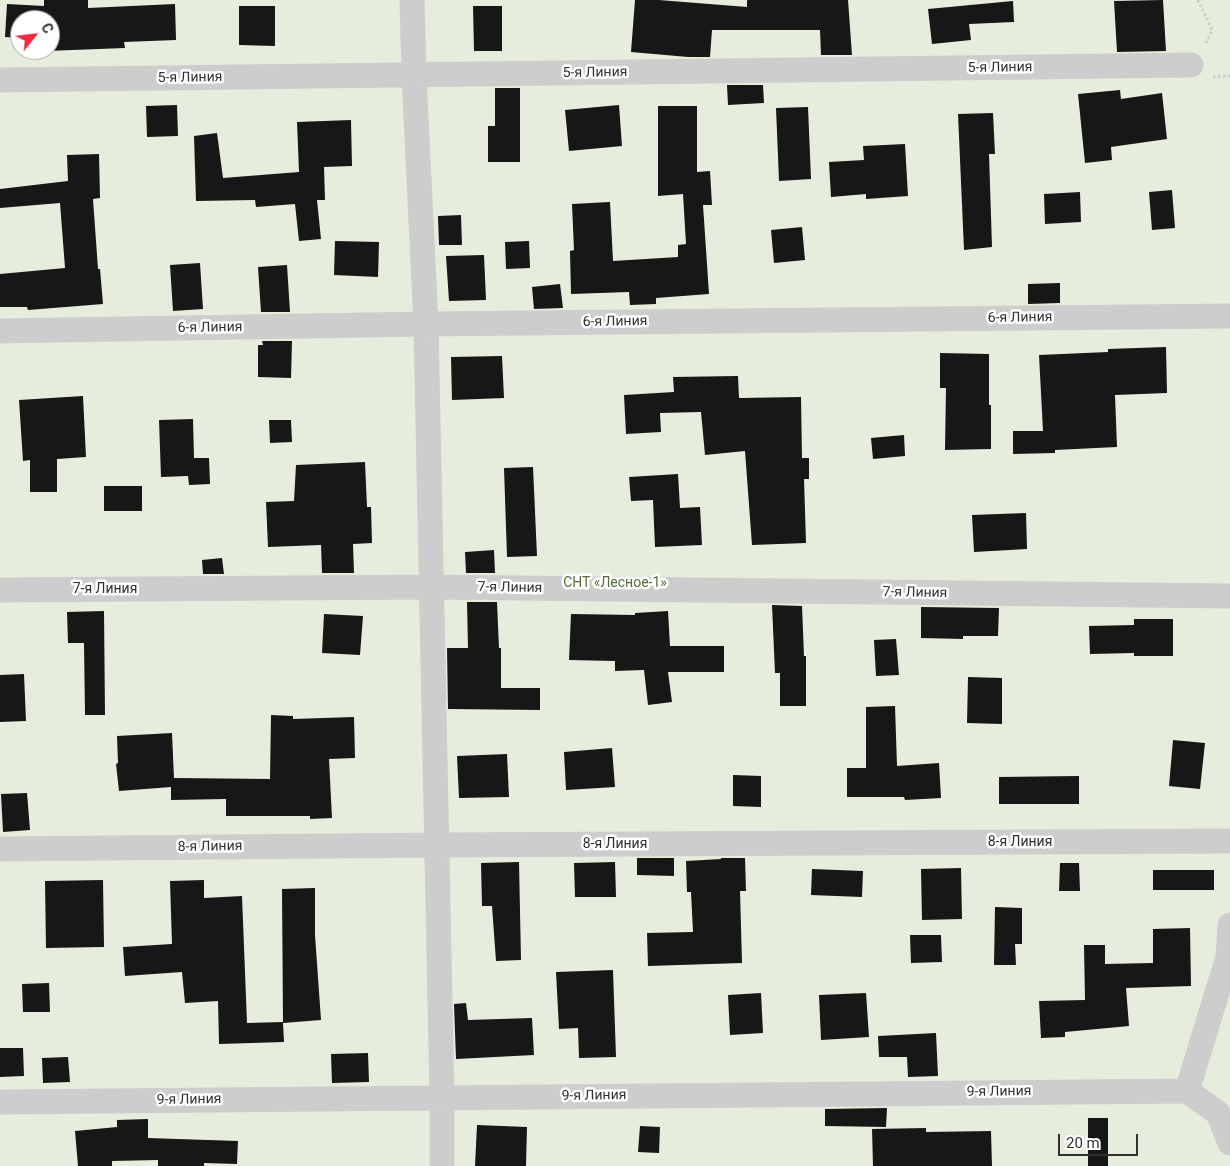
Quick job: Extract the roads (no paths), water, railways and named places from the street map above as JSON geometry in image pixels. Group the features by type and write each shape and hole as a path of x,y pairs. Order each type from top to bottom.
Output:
{"street":[{"path":"412,0 426,324 442,1166"},
{"name":"5-я Линия","path":"0,80 1191,65"},
{"name":"6-я Линия","path":"0,331 426,324 1230,316"},
{"name":"7-я Линия","path":"0,590 431,587 1230,596"},
{"name":"8-я Линия","path":"0,849 1230,841"},
{"path":"1230,926 1228,957 1187,1091 1218,1113 1230,1143"},
{"name":"9-я Линия","path":"0,1102 1187,1091"}],"park label":[{"name":"СНТ «Лесное-1»","path":"615,583"}]}
